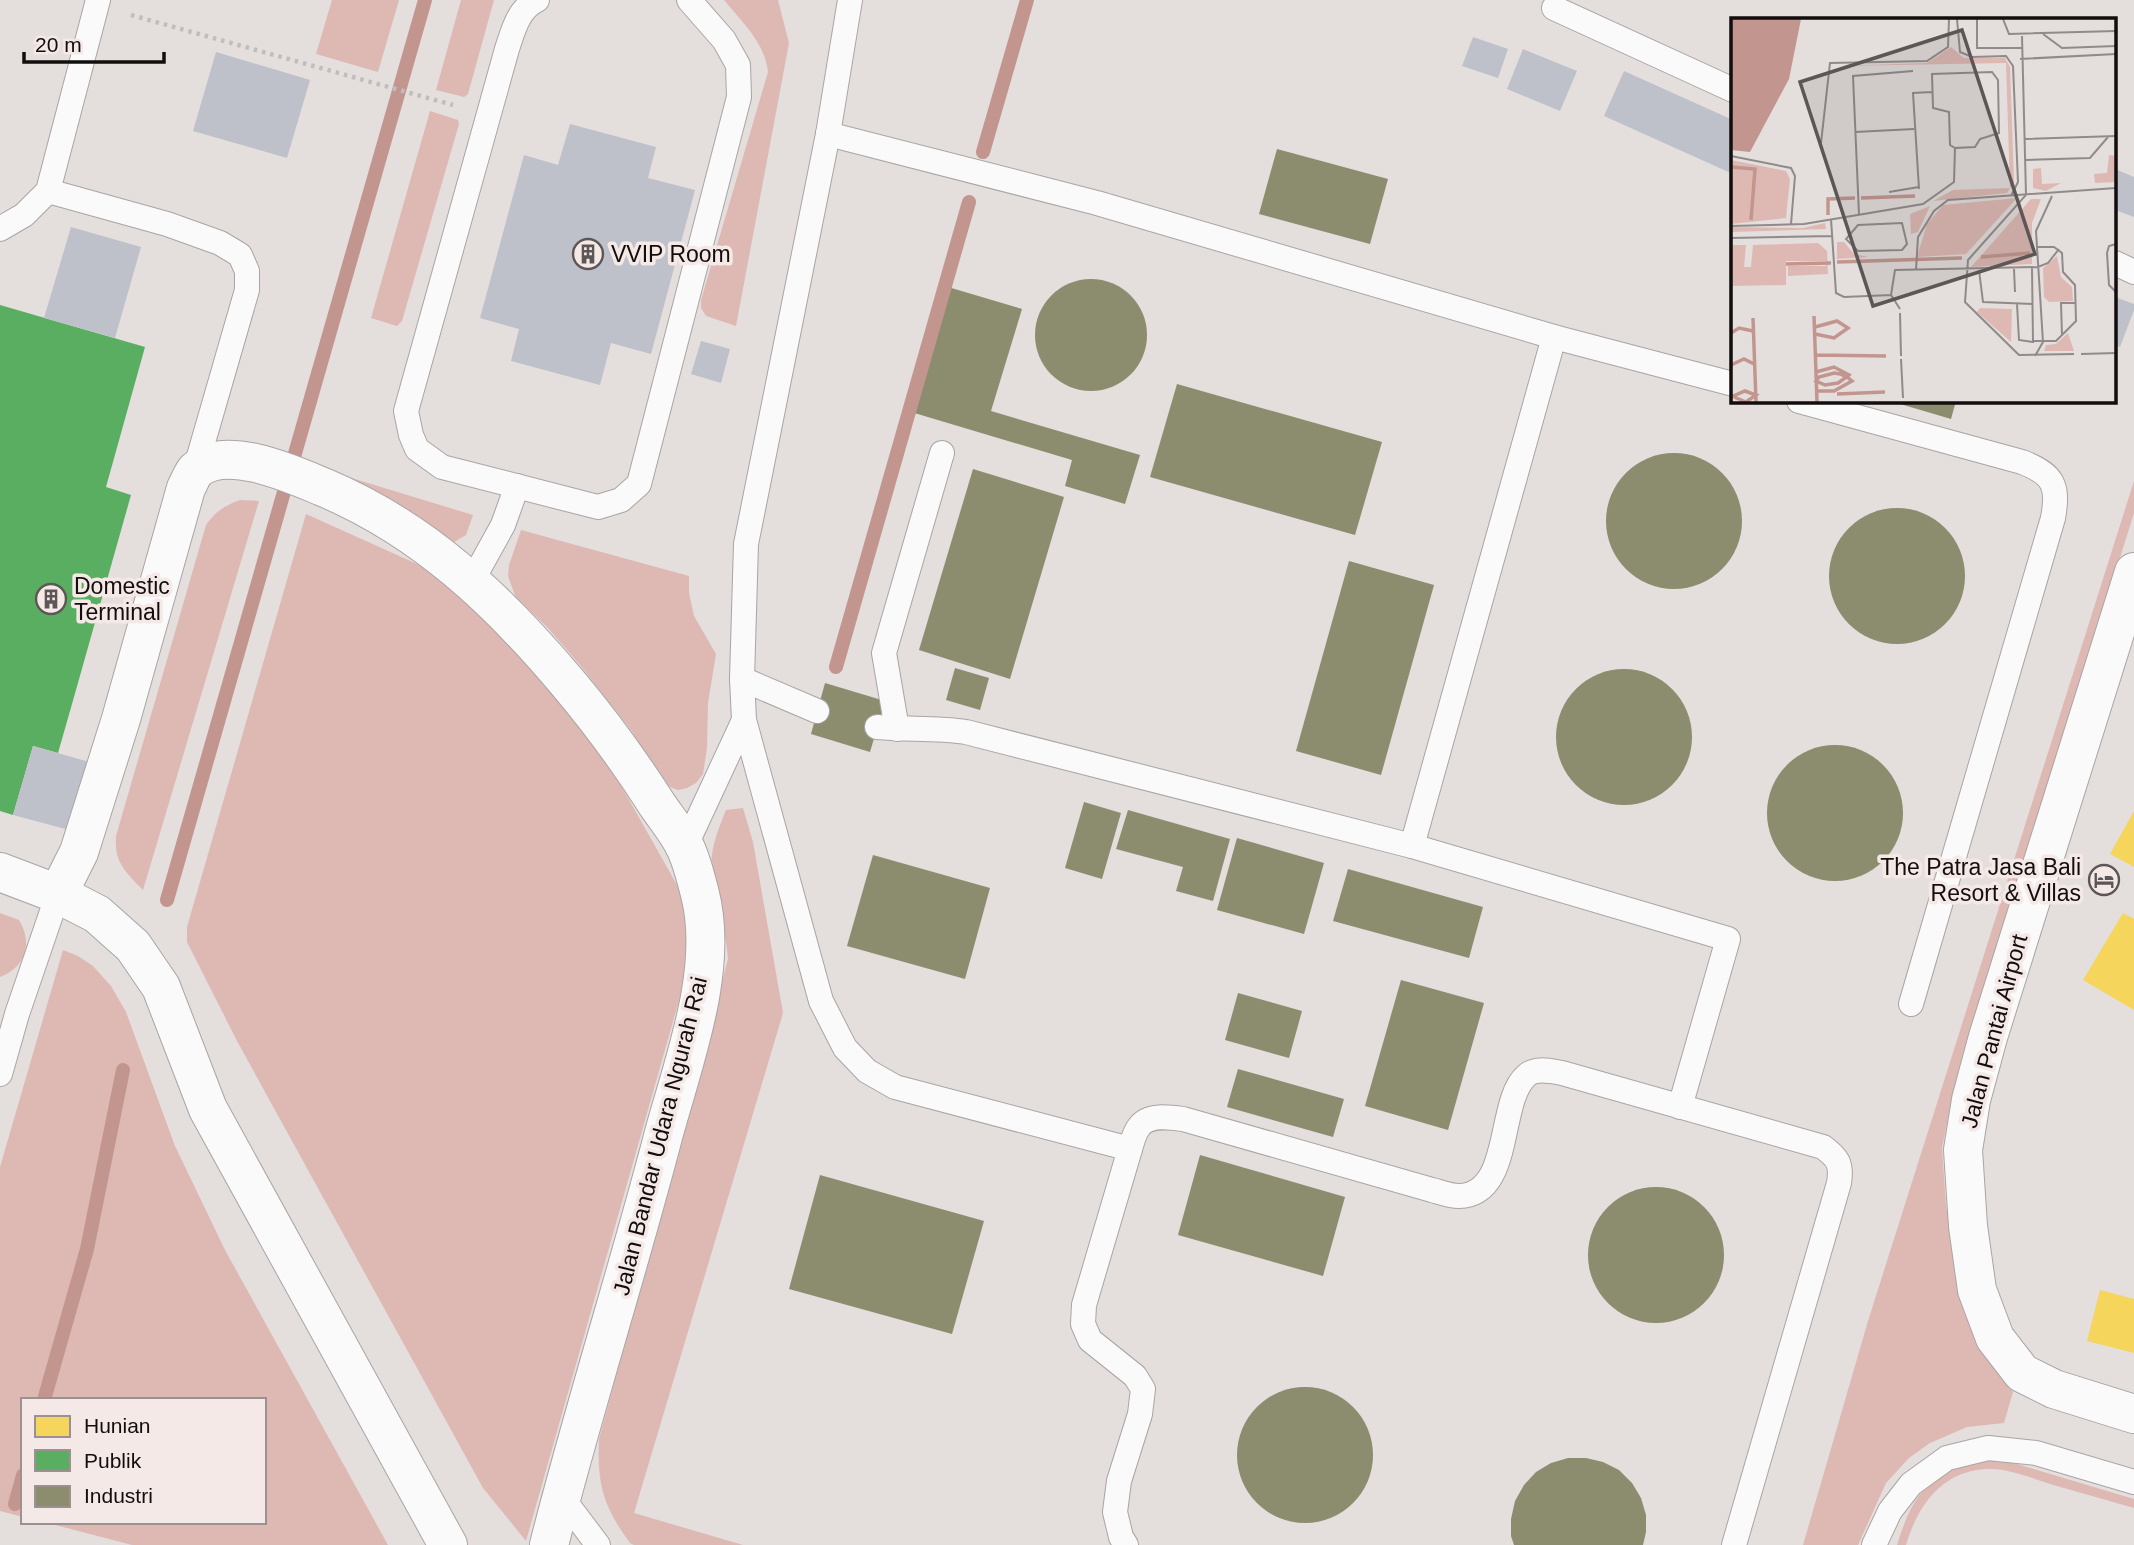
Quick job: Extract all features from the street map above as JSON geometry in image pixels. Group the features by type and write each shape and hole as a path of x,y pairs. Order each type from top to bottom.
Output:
{"street":[{"name":"Jalan Bandar Udara Ngurah Rai","path":"195,470 216,461 236,459 263,465 325,488 408,531 472,581 540,650 593,713 685,847 700,896 706,940 700,996 646,1203 549,1545"},
{"path":"58,894 79,852 121,719 186,488 195,470"},
{"name":"Jalan Pantai Airport","path":"2134,572 1988,1037 1971,1100 1963,1150 1968,1226 1977,1290 1995,1338 2022,1373 2054,1389 2134,1414"},
{"path":"0,872 58,894 97,914 133,946 160,987 208,1109 448,1545"}],"lane":[{"path":"537,0 528,4 515,23 406,411 417,449 442,467 598,507 621,500 639,484 739,97 738,65 724,40 689,0"},
{"path":"850,0 828,134 746,544 741,679 744,720 821,1000 845,1048 867,1071 895,1087 1130,1149"},
{"path":"0,229 24,215 48,191 97,3"},
{"path":"1554,8 1731,88"},
{"path":"828,134 1097,203 1554,337 1731,383"},
{"path":"48,191 167,224 220,243 240,255 247,271 247,290 195,470"},
{"path":"2116,263 2134,272"},
{"path":"1412,846 1554,337"},
{"path":"1803,402 2022,462 2041,470 2052,483 2057,499 1911,1004"},
{"path":"942,453 884,653 887,728 966,732 1412,846 1728,939 1680,1107"},
{"path":"472,581 503,525 517,486"},
{"path":"741,679 817,711"},
{"path":"685,847 744,720"},
{"path":"0,1074 9,1011 58,894"},
{"path":"1126,1545 1121,1537 1115,1512 1119,1481 1140,1414 1143,1389 1135,1376 1090,1340 1083,1324 1084,1306 1139,1126 1151,1118 1183,1119 1460,1196 1480,1189 1494,1173 1517,1089 1527,1075 1542,1070 1562,1073 1824,1147 1835,1155 1841,1169 1734,1545"},
{"path":"1874,1545 1890,1511 1911,1484 1947,1458 1988,1448 2036,1453 2134,1482"},
{"path":"561,1496 598,1545"}],"path":[{"path":"97,3 433,99"}],"shaded area":[{"path":"332,0 399,0 378,72 316,54"},
{"path":"461,0 494,0 468,94 464,97 436,90"},
{"path":"724,0 778,0 789,43 736,326 706,316 701,308 701,300 768,72 758,42"},
{"path":"430,111 458,120 459,124 402,321 397,326 371,318"},
{"path":"345,476 473,515 466,535 449,545"},
{"path":"2134,481 2134,513 1953,1093 1942,1148 1946,1205 1956,1261 1986,1353 2013,1392 2004,1423 1967,1427 1930,1443 1909,1458 1886,1483 1858,1545 1803,1545 1868,1321"},
{"path":"240,500 259,501 143,890 119,860 116,836 206,525 229,504"},
{"path":"306,514 426,568 470,598 555,693 610,766 677,885 687,916 690,946 685,979 526,1541 483,1488 237,1041 187,942 187,927"},
{"path":"521,530 689,576 689,593 694,616 716,654 708,703 707,748 703,774 696,783 678,790 670,787 631,730 580,665 547,627 516,598 508,576"},
{"path":"743,808 753,842 783,1013 634,1513 743,1545 634,1545 613,1517 604,1494 599,1469 599,1439 728,959 713,884 713,849 726,810"},
{"path":"0,913 19,920 26,937 26,946 16,967 0,977"},
{"path":"63,950 93,966 111,986 126,1012 175,1146 225,1250 388,1545 132,1545 52,1524 266,1524 266,1398 21,1398 21,1516 0,1511 0,1167"},
{"path":"1975,1460 2017,1464 2134,1499 2134,1508 2015,1473 1984,1469 1967,1472 1940,1487 1920,1512 1906,1545 1897,1545 1915,1501 1923,1490 1944,1473"}],"building: Hunian":[{"path":"2134,811 2134,867 2110,854"},
{"path":"2123,913 2134,919 2134,1010 2083,980"},
{"path":"2100,1290 2134,1299 2134,1353 2087,1341"}],"building: Publik":[{"name":"Domestic Terminal","path":"0,305 145,347 106,487 131,495 58,753 33,746 13,815 0,811"}],"building: Industri":[{"path":"1277,149 1388,179 1370,244 1259,214"},
{"path":"1091,279 1112,283 1131,295 1143,314 1147,335 1143,356 1131,375 1112,387 1091,391 1070,387 1051,375 1039,356 1035,335 1039,314 1051,295 1070,283"},
{"path":"948,287 1022,309 991,411 1140,455 1125,504 1065,486 1072,460 911,412"},
{"path":"1177,384 1382,442 1355,535 1150,477"},
{"path":"1893,402 1956,402 1951,419"},
{"path":"1674,453 1700,458 1722,473 1737,495 1742,521 1737,547 1722,569 1700,584 1674,589 1648,584 1626,569 1611,547 1606,521 1611,495 1626,473 1648,458"},
{"path":"973,469 1064,497 1010,679 919,650"},
{"path":"1897,508 1923,513 1945,528 1960,550 1965,576 1960,602 1945,624 1923,639 1897,644 1871,639 1849,624 1834,602 1829,576 1834,550 1849,528 1871,513"},
{"path":"1349,561 1434,585 1381,775 1296,751"},
{"path":"955,668 989,678 980,710 946,700"},
{"path":"1624,669 1650,674 1672,689 1687,711 1692,737 1687,763 1672,785 1650,800 1624,805 1598,800 1576,785 1561,763 1556,737 1561,711 1576,689 1598,674"},
{"path":"825,683 885,701 870,752 811,734"},
{"path":"1835,745 1861,750 1883,765 1898,787 1903,813 1898,839 1883,861 1861,876 1835,881 1809,876 1787,861 1772,839 1767,813 1772,787 1787,765 1809,750"},
{"path":"1084,802 1121,813 1102,879 1065,868"},
{"path":"1128,810 1230,839 1213,901 1176,891 1183,867 1116,849"},
{"path":"1237,838 1324,863 1304,934 1217,910"},
{"path":"873,855 990,888 965,979 847,946"},
{"path":"1348,869 1483,907 1469,958 1333,921"},
{"path":"1401,980 1484,1003 1448,1130 1365,1106"},
{"path":"1238,993 1302,1011 1289,1058 1225,1040"},
{"path":"1238,1069 1344,1099 1333,1137 1227,1107"},
{"path":"1200,1155 1345,1197 1323,1276 1178,1235"},
{"path":"820,1175 984,1221 952,1334 789,1289"},
{"path":"1656,1187 1682,1192 1704,1207 1719,1229 1724,1255 1719,1281 1704,1303 1682,1318 1656,1323 1630,1318 1608,1303 1593,1281 1588,1255 1593,1229 1608,1207 1630,1192"},
{"path":"1305,1387 1331,1392 1353,1407 1368,1429 1373,1455 1368,1481 1353,1503 1331,1518 1305,1523 1279,1518 1257,1503 1242,1481 1237,1455 1242,1429 1257,1407 1279,1392"},
{"path":"1568,1458 1603,1462 1619,1470 1632,1483 1641,1498 1646,1515 1643,1545 1514,1545 1511,1519 1515,1501 1524,1485 1536,1472 1551,1463"}],"building: Lainnya":[{"path":"1473,37 1508,49 1498,78 1462,66"},
{"path":"1523,49 1577,71 1560,111 1507,89"},
{"path":"216,52 310,80 287,158 193,131"},
{"path":"1624,71 1731,119 1731,173 1604,116"},
{"name":"VVIP Room","path":"570,124 656,147 648,178 695,190 651,354 611,343 600,385 511,361 519,329 480,318 524,155 558,165"},
{"path":"2116,169 2134,177 2134,217 2116,210"},
{"path":"71,227 141,247 115,338 44,318"},
{"path":"2116,297 2134,304 2120,347 2116,345"},
{"path":"701,341 730,349 721,383 691,374"},
{"path":"33,746 93,763 73,831 13,815"}],"waterway":[{"path":"167,900 425,0"},
{"path":"983,152 1027,0"},
{"path":"836,667 969,202"},
{"path":"45,1398 87,1249 123,1070"},
{"path":"15,1504 21,1482"}],"place":[{"name":"VVIP Room","path":"588,254"},
{"name":"Domestic Terminal","path":"51,599"},
{"name":"The Patra Jasa Bali Resort & Villas","path":"2104,880"}]}
